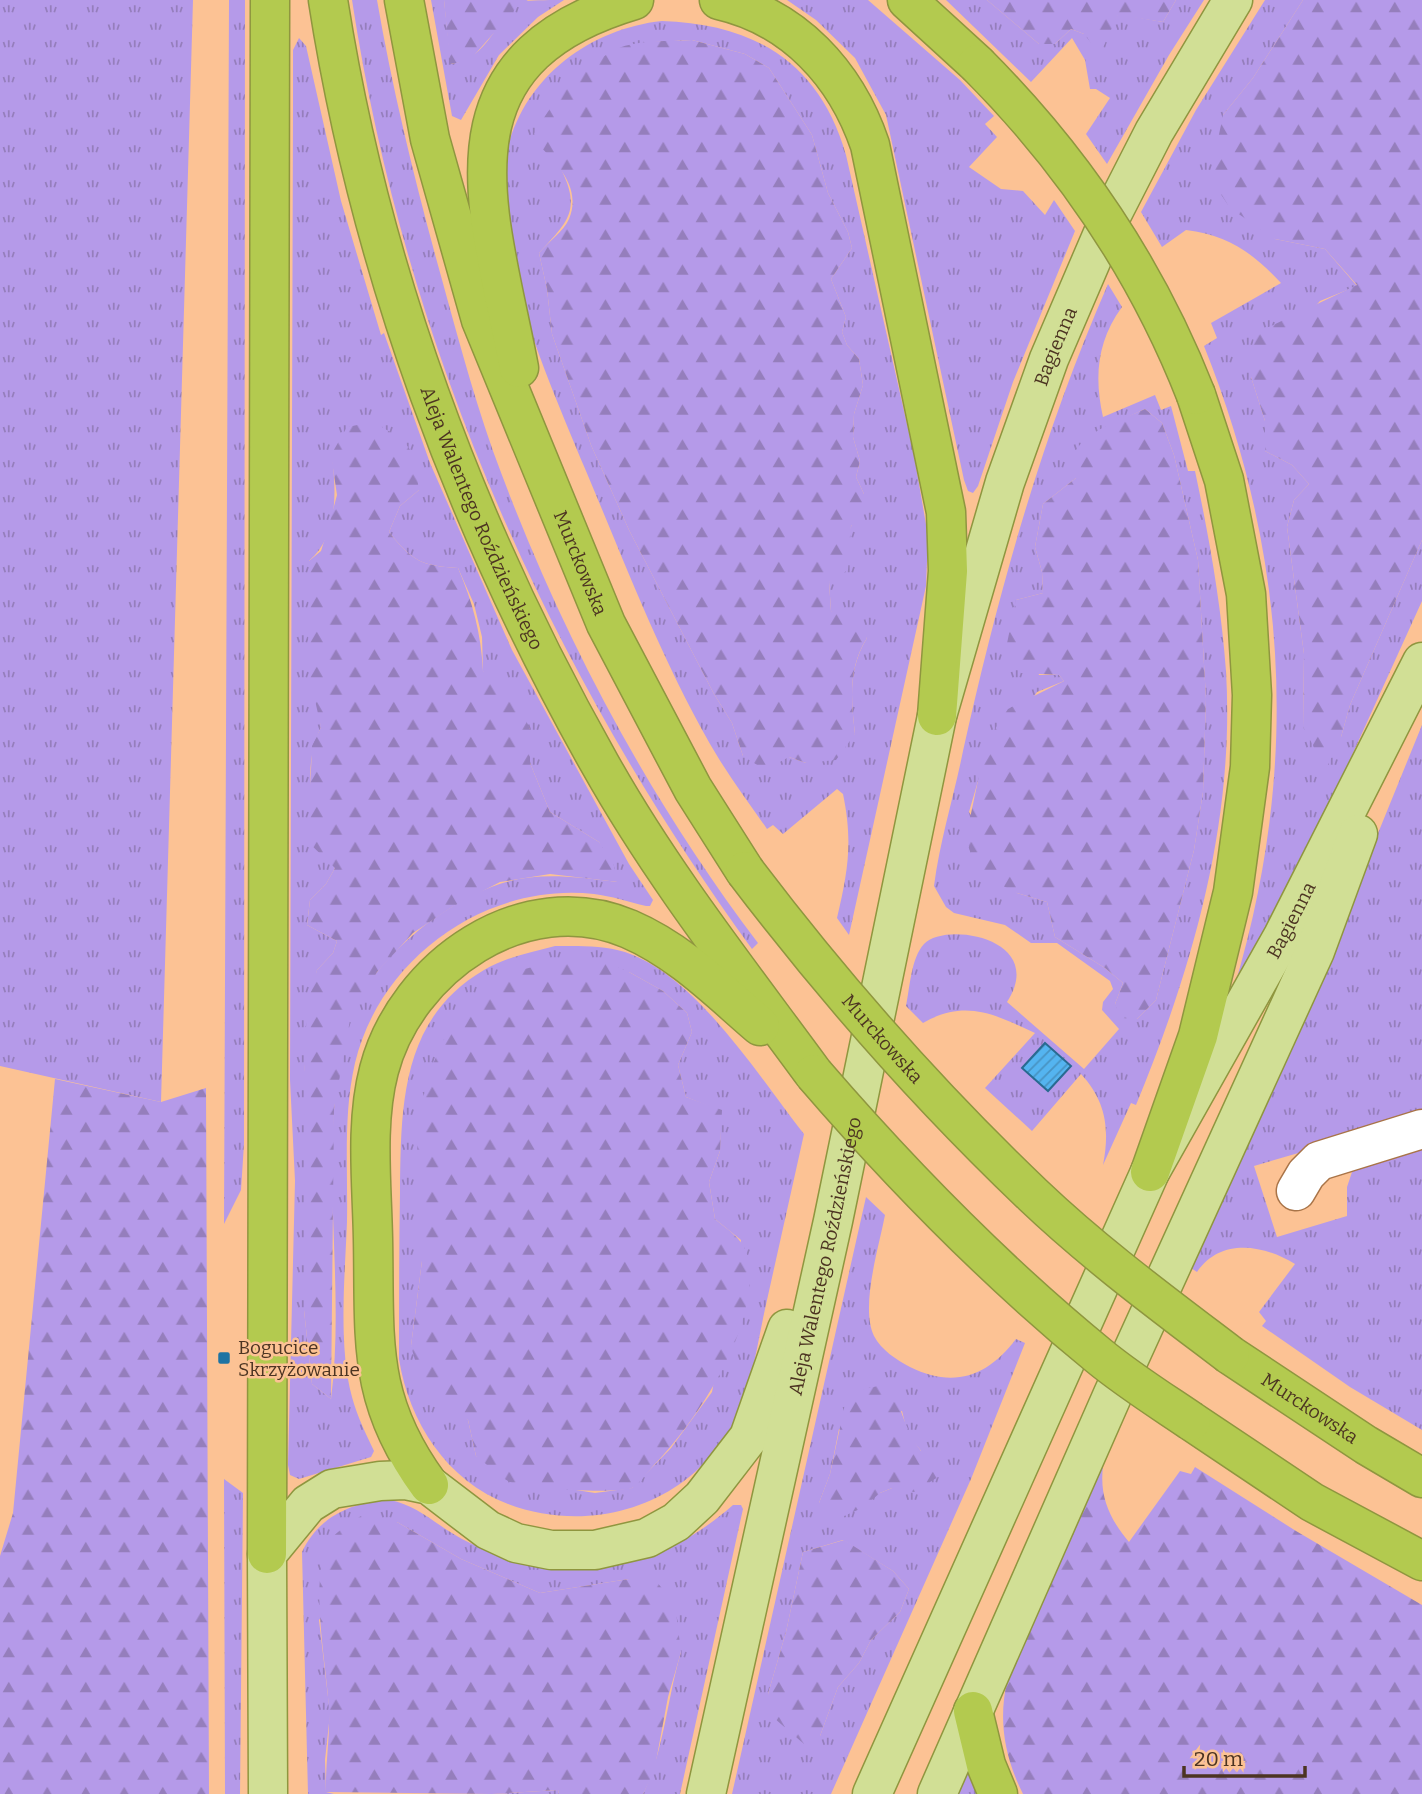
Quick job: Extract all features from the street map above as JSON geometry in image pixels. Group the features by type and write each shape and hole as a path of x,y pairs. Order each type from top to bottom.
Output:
{"highway":[{"path":"267,1554 270,0"},
{"name":"Aleja Walentego Roździeńskiego","path":"328,0 335,47 370,200 420,370 471,503 519,610 601,766 684,895 740,994"},
{"path":"404,0 430,139 481,320 533,439"},
{"path":"533,439 489,212 485,166 491,123 499,100 520,67 546,42 582,19 634,0"},
{"path":"719,0 751,9 813,49 836,76 858,110 870,145 946,512 948,571 937,716"},
{"path":"906,0 977,64 1064,161 1096,206 1135,267 1180,354 1224,480 1245,594 1252,695 1250,767 1233,892 1198,1036 1150,1172"},
{"name":"Murckowska","path":"533,439 573,548 606,624 693,789 745,871 862,1019 1034,1196 1122,1273 1230,1355 1366,1445 1422,1478"},
{"path":"429,1485 408,1457 388,1414 378,1382 374,1339 373,1097 388,1041 402,1014 435,973 468,948 492,934 557,917 586,917 626,928 659,943 740,994 889,1161 974,1244 1101,1358 1312,1502 1422,1560"},
{"path":"973,1711 986,1765 998,1794"}],"main road":[{"name":"Bagienna","path":"937,716 1021,429 1073,299 1154,132 1233,0"},
{"path":"937,1794 1113,1394 1315,951 1421,665"},
{"name":"Bagienna","path":"1150,1172 1283,936 1421,665"},
{"name":"Aleja Walentego Roździeńskiego","path":"706,1794 833,1221 937,716"},
{"path":"872,1794 1150,1172"},
{"path":"268,1794 270,1749 267,1554 308,1504 332,1489 380,1480 405,1480 429,1485 488,1530 516,1543 551,1550 595,1550 647,1538 676,1522 723,1474 749,1437 783,1337 833,1221"}],"lane":[{"path":"1296,1191 1306,1174 1319,1161 1422,1129"},
{"path":"270,1749 286,1794"}],"green space":[{"path":"0,0 193,0 161,1102 0,1066"},
{"path":"229,0 245,0 244,1144 241,1190 224,1224"},
{"path":"352,0 377,0 389,65 436,258 477,403 518,517 575,645 607,707 678,828 758,943 752,949 678,841 610,730 549,616 495,499 448,378 408,255 376,129"},
{"path":"431,0 444,0 451,64 476,53 506,16 525,1 564,0 538,17 499,55 461,120 452,116"},
{"path":"444,0 528,0 516,8 469,61 450,64"},
{"path":"787,0 868,0 960,80 994,116 985,124 997,137 969,167 1001,189 1023,191 1045,215 1054,200 1075,231 1013,382 978,486 973,493 968,491 964,480 886,115 855,58 816,20"},
{"path":"946,0 987,0 1039,44 1055,44 1071,29 1084,34 1110,29 1118,14 1163,22 1176,0 1204,0 1169,55 1107,164 1086,134 1110,98 1096,89 1090,89 1085,60 1072,38 1031,82"},
{"path":"987,0 1176,0 1163,22 1118,15 1100,54 1084,34 1071,29 1055,44 1039,44"},
{"path":"1265,0 1303,0 1253,78 1223,115 1275,239 1325,249 1357,286 1320,301 1251,377 1265,421 1265,451 1292,465 1309,484 1294,500 1287,527 1304,654 1303,727 1341,737 1350,705 1422,540 1422,601 1324,817 1234,988 1255,906 1269,825 1276,744 1276,664 1268,585 1254,505 1232,426 1204,346 1217,338 1211,323 1281,283 1250,254 1215,236 1186,230 1162,247 1141,212 1196,110"},
{"path":"1303,0 1422,0 1422,540 1350,705 1341,737 1326,769 1303,727 1304,654 1287,527 1294,500 1309,484 1292,465 1265,451 1265,421 1251,377 1254,334 1357,285 1325,249 1275,239 1230,208 1210,178 1223,115 1253,78"},
{"path":"662,21 726,30 754,40 779,55 801,73 819,96 834,123 846,155 914,455 928,536 926,586 849,935 837,918 848,856 848,827 843,794 837,789 783,834 773,825 767,829 719,759 681,690 632,581 544,368 510,262 504,167 512,134 524,108 540,85 582,48 607,35","holes":["692,40 745,54 769,68 812,135 828,193 848,232 852,248 831,279 846,317 842,332 847,345 859,359 863,385 854,414 853,437 860,461 856,477 864,494 829,582 831,611 867,638 857,661 852,684 855,734 806,763 789,757 743,756 732,723 714,694 629,530 591,445 552,334 547,289 539,253 564,224 571,206 567,183 561,169 655,42"]},
{"path":"299,38 306,46 341,201 381,335 384,333 430,463 512,650 629,864 653,900 650,906 646,906 594,894 554,894 515,901 478,915 443,935 413,960 388,991 368,1025 355,1063 347,1122 345,1356 354,1404 374,1451 371,1457 299,1479 290,1475 288,1465 295,1181 290,1080 293,50","holes":["332,455 419,490 400,506 389,532 411,556 435,566 458,568 474,604 482,637 483,671 530,729 530,763 550,812 599,842 617,882 541,877 520,879 479,892 456,904 407,940 383,965 362,993 349,1022 339,1068 334,1115 332,1162 336,1305 331,1399 312,1384 304,1310 304,1072 317,970 333,953 337,941 307,925 310,900 326,884 335,868 317,815 311,781 314,746 321,727 309,561 326,539 331,526 334,498"]},
{"path":"692,40 745,54 769,68 812,135 828,193 848,232 852,248 831,279 846,317 842,332 847,345 859,359 863,385 854,414 853,437 860,461 856,477 864,494 865,513 851,526 848,570 829,582 831,611 856,617 867,638 857,661 852,684 855,734 836,760 806,763 789,757 765,770 743,756 732,723 714,694 629,530 591,445 552,334 547,289 539,253 567,223 572,207 572,195 557,164 532,138 567,88 603,57 634,44"},
{"path":"1108,284 1122,307 1107,333 1100,360 1098,374 1103,417 1155,395 1161,410 1171,406 1188,471 1195,471 1218,595 1226,671 1224,783 1206,893 1192,947 1157,1053 1136,1105 1131,1103 1103,1165 1106,1139 1104,1116 1096,1095 1081,1074 1032,1131 985,1088 1035,1033 993,1015 979,1012 952,1012 923,1023 906,1006 914,965 924,944 935,937 970,935 989,940 1004,949 1014,963 1016,980 1007,1002 1084,1069 1119,1029 1102,1010 1103,1002 1113,989 1110,981 1057,943 1031,943 1005,925 954,913 946,907 934,886 943,835 1007,572 1043,456 1084,341","holes":["1145,409 1162,423 1174,455 1198,560 1206,699 1203,792 1194,850 1156,1000 1137,1019 1115,1004 1123,983 1105,968 1055,937 1047,902 1017,893 969,812 978,781 1037,692 1064,681 1059,675 1039,675 1016,600 1043,593 1042,572 1035,547 1043,504 1076,478 1123,419"]},
{"path":"1145,409 1162,423 1174,455 1198,560 1206,699 1203,792 1194,850 1156,1000 1137,1019 1120,1018 1115,1004 1123,983 1105,968 1055,937 1047,902 1017,893 989,879 974,863 966,837 986,743 1008,709 1064,681 1059,675 1021,673 1005,653 1016,600 1043,593 1042,572 1035,547 1043,504 1076,478 1072,464 1075,452 1083,442 1107,426"},
{"path":"373,422 396,436 409,448 417,475 419,490 400,506 389,532 411,556 435,566 458,568 475,618 483,671 508,683 530,729 530,763 550,812 599,842 613,862 618,882 550,874 500,882 452,907 413,933 377,972 350,1020 334,1109 331,1399 312,1384 304,1310 304,1072 307,1006 317,970 333,953 337,941 307,925 310,900 326,884 335,868 308,842 312,746 321,727 308,669 309,561 321,551 337,495 331,455 347,427"},
{"path":"1422,725 1422,1117 1254,1166 1277,1237 1347,1216 1347,1187 1353,1169 1422,1136 1422,1430 1350,1387 1262,1326 1266,1321 1259,1312 1295,1264 1270,1252 1243,1248 1218,1253 1197,1272 1188,1266 1346,912"},
{"path":"555,946 599,947 625,952 651,964 677,982 724,1030 804,1134 749,1384 741,1407 724,1439 701,1466 675,1488 644,1503 612,1513 577,1516 543,1513 508,1504 486,1494 449,1465 422,1427 404,1382 399,1359 402,1129 411,1068 421,1039 436,1013 456,990 484,970 510,958","holes":["629,972 663,991 687,1013 692,1032 678,1065 686,1097 721,1111 720,1151 709,1182 715,1219 741,1240 712,1392 671,1448 632,1488 595,1493 557,1487 476,1456 468,1420 411,1346 422,1261 422,1202"]},
{"path":"567,958 604,961 629,972 663,991 687,1013 692,1032 678,1065 686,1097 722,1110 720,1151 709,1182 715,1219 739,1240 748,1258 749,1284 745,1312 736,1341 707,1397 671,1446 638,1484 623,1490 551,1489 519,1485 501,1477 476,1456 468,1420 444,1403 421,1381 411,1346 422,1261 422,1202 416,1134 428,1075 451,1024 500,981 521,970"},
{"path":"55,1079 161,1102 206,1088 209,1794 0,1794 0,1556 13,1513"},
{"path":"866,1197 885,1215 872,1277 869,1309 874,1336 885,1350 926,1374 955,1378 982,1370 1005,1352 1016,1339 1025,1343 971,1479 831,1794 732,1794","holes":["902,1411 908,1435 922,1452 892,1488 880,1493 819,1503 830,1474 839,1429","843,1540 893,1571 909,1589 900,1612 871,1640 859,1663 838,1687 820,1736 768,1694 786,1632 803,1552"]},
{"path":"878,1386 891,1388 908,1429 921,1451 934,1452 940,1462 938,1477 914,1492 892,1488 880,1493 862,1508 833,1521 819,1503 830,1474 845,1404 860,1390"},
{"path":"1105,1456 1102,1480 1106,1502 1115,1522 1129,1542 1180,1471 1191,1474 1195,1467 1296,1531 1422,1605 1422,1794 1023,1794 1011,1764 1004,1735 1003,1709 1007,1683 1024,1632"},
{"path":"224,1479 243,1493 240,1794 225,1794"},
{"path":"390,1500 412,1507 460,1538 506,1557 540,1565 574,1568 608,1566 640,1559 672,1547 733,1505 741,1505 743,1509 680,1794 643,1794 661,1743 681,1652 629,1579 540,1593 461,1559 397,1522 319,1620 330,1714 325,1760 326,1792 334,1794 308,1794 302,1552 318,1529 338,1513 363,1504"},
{"path":"362,1515 397,1522 461,1559 540,1593 629,1579 656,1581 675,1604 681,1652 668,1697 654,1772 643,1794 559,1794 558,1790 492,1794 326,1792 329,1712 320,1622 320,1574 324,1554 332,1538"},
{"path":"844,1540 893,1571 909,1589 900,1612 871,1640 859,1663 838,1687 820,1736 804,1744 774,1718 768,1694 786,1632 803,1552"},
{"path":"966,1774 971,1775 978,1794 957,1794"},
{"path":"558,1790 559,1794 492,1794"}],"building":[{"path":"1045,1043 1071,1066 1048,1091 1022,1068"}],"place":[{"name":"Bogucice Skrzyżowanie","path":"224,1358"}]}
